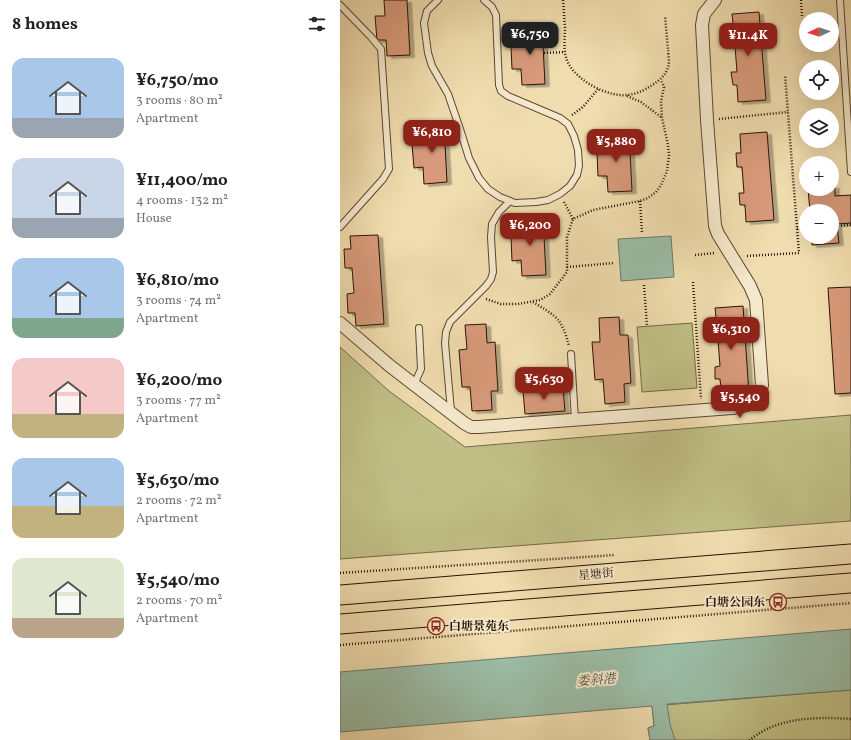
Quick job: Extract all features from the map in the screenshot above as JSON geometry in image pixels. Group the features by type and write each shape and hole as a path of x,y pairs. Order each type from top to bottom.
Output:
{"main road":[{"name":"星塘街","path":"340,595 851,554"},
{"path":"340,624 851,583"}],"street":[{"path":"340,323 414,385 471,427 732,408 750,405 757,400 761,393 762,384 756,300 750,286 718,234 715,226 702,25 704,14 715,0"}],"lane":[{"path":"438,0 426,11 424,23 428,53 432,66 448,94 469,158 479,178 488,189 500,197 515,203 548,200 560,194 570,186 577,175 580,166 574,136 568,124 560,118 508,96 502,91 499,85 496,14 492,7 484,0"},
{"path":"840,0 851,172"},
{"path":"340,5 381,49 389,169 383,179 340,227"},
{"path":"451,413 445,343 446,332 450,322 486,286 491,279 493,272 491,237 492,224 499,212 510,201"},
{"path":"414,385 421,369 418,328"},
{"path":"571,354 575,420"}],"path":[{"path":"563,0 565,52 570,66 586,82 598,89 626,96 642,102 662,118"},
{"path":"801,0 802,12"},
{"path":"626,96 637,93 661,80 668,67 665,16"},
{"path":"544,53 565,52"},
{"path":"695,255 799,253 785,75"},
{"path":"480,292 485,298 501,304 518,304 540,300 550,294 567,272 567,237 574,219 592,210 640,201 648,198 656,192 667,171 669,155 662,118 661,101 664,87 661,80"},
{"path":"563,120 575,114 583,107 598,89"},
{"path":"707,120 788,112"},
{"path":"560,194 574,219"},
{"path":"640,201 642,233"},
{"path":"839,226 851,225"},
{"path":"567,267 614,264"},
{"path":"693,282 699,388 702,410"},
{"path":"644,285 647,326"},
{"path":"533,301 559,321 567,337 571,354"},
{"path":"340,573 615,555"},
{"path":"340,645 851,603"},
{"path":"749,740 765,730 784,723 808,719 851,719"}],"shaded area":[{"path":"692,323 697,388 642,392 637,327"},
{"path":"340,347 389,391 465,447 851,415 851,521 340,559"},
{"path":"851,690 851,740 650,740 648,728 654,726 652,706"}],"water":[{"path":"671,236 674,277 621,281 618,239"},
{"name":"娄斜港","path":"851,629 851,690 667,704 670,724 675,740 650,740 648,728 654,726 652,706 340,732 340,672"}],"building":[{"path":"384,0 407,0 410,55 387,56 386,40 377,40 375,16 385,16"},
{"path":"759,12 766,100 738,102 737,85 733,85 731,72 737,72 735,46 730,46 729,32 734,32 732,14"},
{"path":"542,26 545,84 522,85 521,69 512,69 511,46 520,45 519,27"},
{"path":"444,125 447,182 424,184 423,167 414,168 412,144 422,144 421,126"},
{"path":"767,132 774,220 746,222 745,205 740,205 739,193 744,193 742,167 737,167 736,153 741,153 740,134"},
{"path":"629,133 632,191 608,192 607,176 598,176 597,153 606,153 605,134"},
{"path":"851,195 851,223 839,224 839,204 809,204 809,196"},
{"path":"543,217 546,275 522,276 521,260 512,261 511,237 520,237 519,219"},
{"path":"378,235 384,324 356,326 355,313 348,313 347,294 354,293 352,268 345,268 344,249 351,249 350,236"},
{"path":"851,287 851,393 835,394 828,288"},
{"path":"743,306 749,394 722,396 720,379 715,379 715,367 720,366 718,340 713,341 712,327 717,327 715,308"},
{"path":"619,317 620,335 628,335 631,383 624,384 625,402 605,404 603,379 595,380 592,342 600,342 599,318"},
{"path":"486,324 487,343 495,342 498,391 491,391 492,410 472,411 470,387 462,387 459,350 467,349 465,325"},
{"path":"563,388 565,411 525,414 523,391"}],"place":[{"name":"白塘公园东","path":"778,602"},
{"name":"白塘景苑东","path":"436,626"}]}
